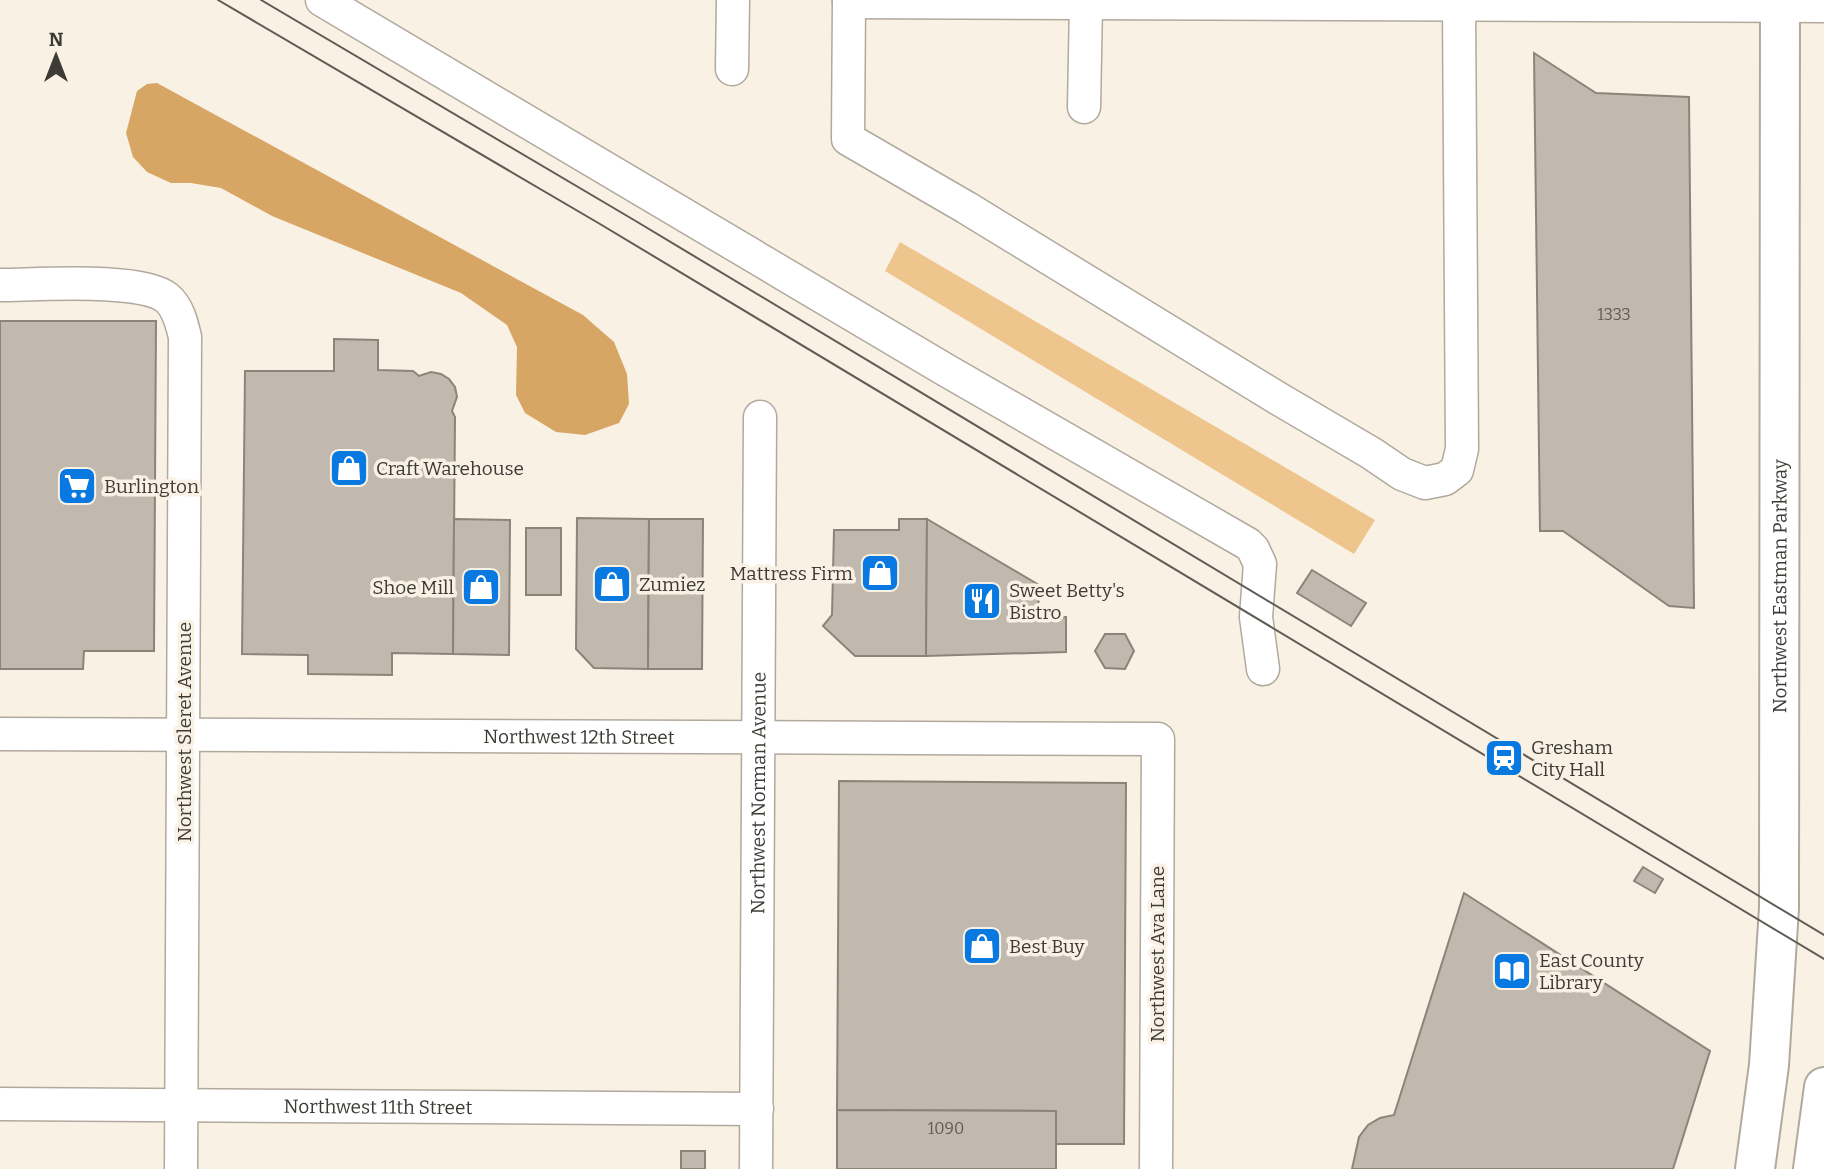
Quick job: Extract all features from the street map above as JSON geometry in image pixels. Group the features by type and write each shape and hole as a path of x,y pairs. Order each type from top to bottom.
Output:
{"main road":[{"name":"Northwest Eastman Parkway","path":"1755,1169 1769,1065 1779,908 1780,3"},
{"path":"1813,1169 1824,1087"}],"street":[{"path":"322,0 944,369 1248,544 1260,565 1256,617 1263,669"},
{"path":"732,69 733,0"},
{"path":"1459,6 1462,449 1457,470 1445,479 1424,483 1402,474 848,138 849,1 1459,6 1780,3 1824,6"},
{"path":"1084,107 1086,3"},
{"name":"Northwest Sleret Avenue","path":"0,285 137,287 154,291 168,299 181,319 185,337 181,1169"},
{"name":"Northwest Norman Avenue","path":"756,1169 760,417"},
{"name":"Northwest 12th Street","path":"0,734 1158,739"},
{"name":"Northwest Ava Lane","path":"1156,1169 1158,739"},
{"name":"Northwest 11th Street","path":"0,1104 757,1109"}],"shaded area":[{"path":"157,83 583,315 614,342 627,374 629,404 619,423 585,435 556,432 525,413 516,395 517,347 507,325 461,293 272,216 221,188 171,183 147,172 133,157 126,133 137,91 147,84"},
{"path":"900,242 1375,520 1354,554 885,271"}],"building":[{"path":"1534,53 1596,93 1689,97 1694,608 1669,606 1563,531 1540,531"},
{"name":"Burlington","path":"0,321 156,321 154,651 84,651 83,669 0,669"},
{"name":"Craft Warehouse","path":"334,339 378,340 378,370 413,371 419,376 431,372 441,374 455,387 457,397 452,411 455,417 453,654 392,653 392,675 308,674 308,655 242,654 245,371 334,371"},
{"name":"Zumiez","path":"577,518 649,519 648,669 594,668 576,649"},
{"name":"Shoe Mill","path":"454,519 510,520 509,655 453,654"},
{"path":"649,519 703,519 702,669 648,669"},
{"name":"Mattress Firm","path":"899,519 927,519 926,656 855,656 823,626 832,615 834,530 899,530"},
{"name":"Sweet Betty's Bistro","path":"927,519 1039,585 1038,618 1066,617 1066,652 926,656"},
{"path":"526,528 561,528 561,595 526,595"},
{"path":"1312,570 1366,603 1351,626 1297,593"},
{"path":"1105,634 1125,634 1134,651 1125,669 1105,668 1095,651"},
{"name":"Best Buy","path":"839,781 1126,783 1124,1144 1056,1144 1056,1111 837,1110"},
{"path":"1643,867 1663,879 1655,893 1634,881"},
{"name":"East County Library","path":"1464,893 1710,1051 1673,1169 1352,1169 1359,1137 1368,1125 1380,1118 1394,1115"},
{"path":"837,1110 1056,1111 1056,1169 837,1169"},
{"path":"681,1151 705,1151 705,1169 681,1169"}],"tram line":[{"path":"218,0 600,224 1824,959"},
{"path":"261,0 634,220 1824,935"}],"place":[{"name":"Craft Warehouse","path":"349,468"},
{"name":"Burlington","path":"77,486"},
{"name":"Mattress Firm","path":"880,573"},
{"name":"Zumiez","path":"612,584"},
{"name":"Shoe Mill","path":"481,587"},
{"name":"Sweet Betty's Bistro","path":"982,601"},
{"name":"Gresham City Hall","path":"1504,758"},
{"name":"Best Buy","path":"982,946"},
{"name":"East County Library","path":"1512,971"}]}
